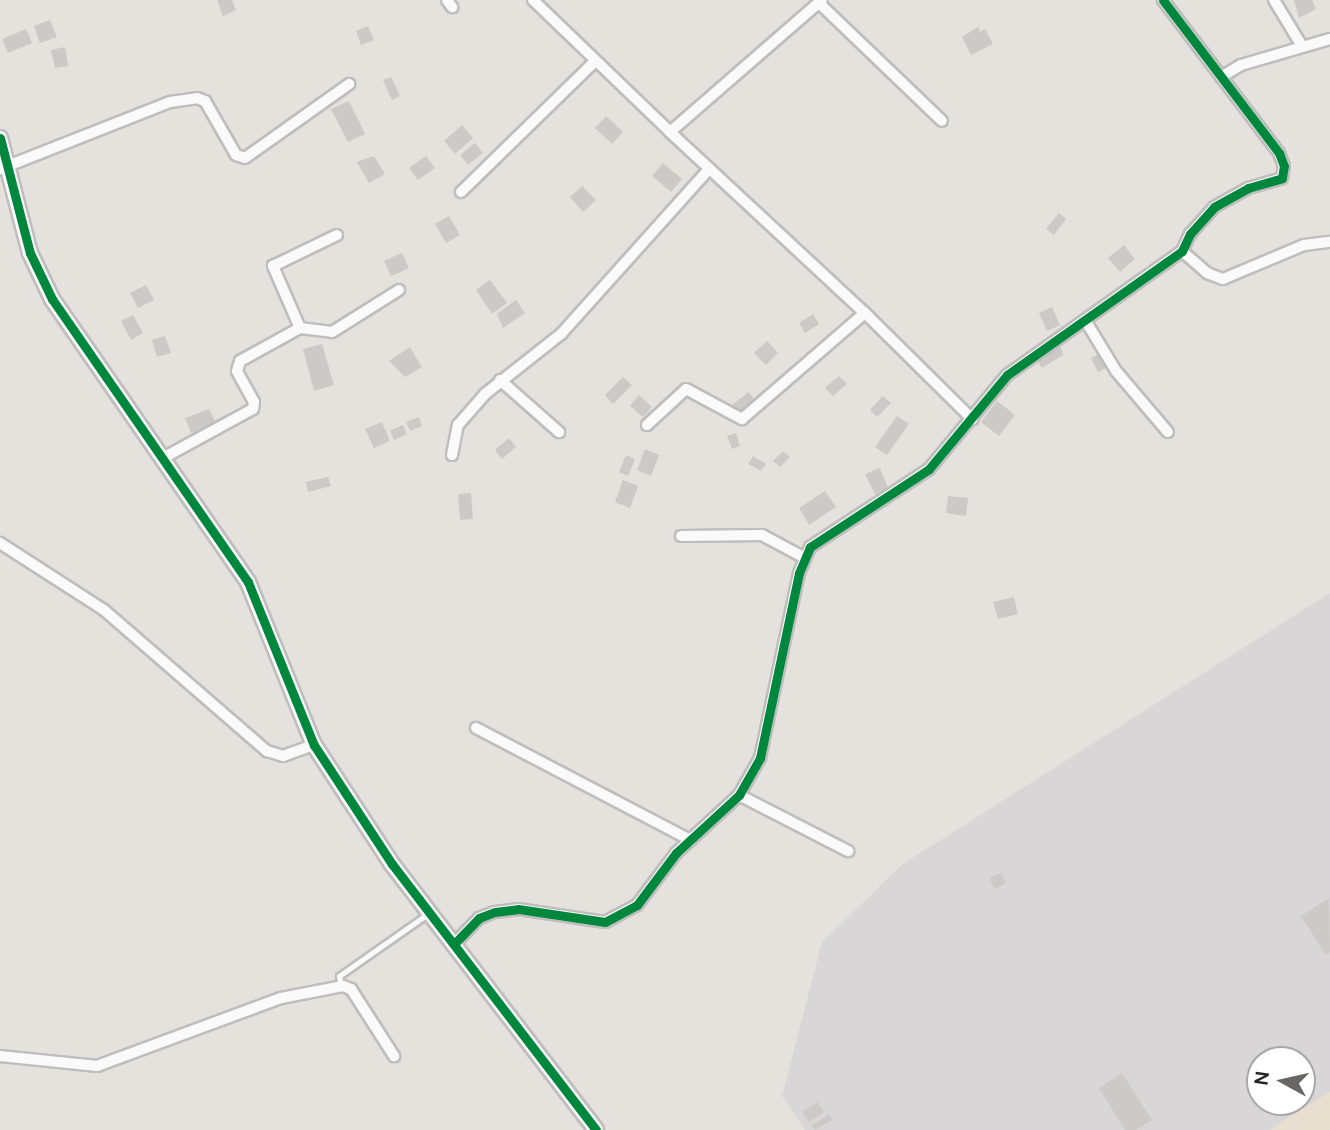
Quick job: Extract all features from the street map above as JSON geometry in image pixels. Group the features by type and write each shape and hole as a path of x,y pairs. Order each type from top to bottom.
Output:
{"street":[{"path":"533,0 594,62 865,313 972,419"},
{"path":"454,944 479,918 495,912 518,909 592,921 619,918 637,905 690,840 739,795 760,758 803,557 810,547 929,469 1022,361 1182,251 1190,234 1214,208 1248,188 1277,182 1285,172 1279,153 1163,0"},
{"path":"1274,0 1302,46"},
{"path":"670,132 820,1 942,121"},
{"path":"1222,77 1241,65 1330,39"},
{"path":"461,192 594,62"},
{"path":"2,161 170,102 197,97 205,101 236,155 245,158 349,84"},
{"path":"0,138 2,161 30,253 52,299 87,355 163,458 248,582 314,745 429,912 590,1128"},
{"path":"452,456 458,425 500,380 561,334 709,169"},
{"path":"300,328 273,266 337,235"},
{"path":"1182,251 1207,273 1223,279 1304,245 1330,242"},
{"path":"163,458 253,409 254,402 238,365 300,328 332,332 399,290"},
{"path":"647,425 686,389 742,419 865,313"},
{"path":"1085,320 1116,371 1168,432"},
{"path":"500,380 559,432"},
{"path":"681,537 762,535 803,557"},
{"path":"0,543 104,610 267,751 283,756 314,745"},
{"path":"476,728 690,840"},
{"path":"739,795 848,851"},
{"path":"0,1056 97,1066 281,998 341,986 351,989 394,1056"}],"lane":[{"path":"341,986 339,976 429,912"}],"shaded area":[{"path":"1330,593 1330,1092 1316,1101 1316,1046 1246,1046 1246,1116 1291,1116 1269,1130 805,1130 782,1096 822,942 903,864"},
{"path":"1330,1092 1330,1130 1269,1130 1291,1116 1316,1116 1316,1101"}],"building":[{"path":"217,0 232,0 236,10 223,16"},
{"path":"1294,0 1312,0 1316,9 1299,18"},
{"path":"50,20 57,37 40,43 34,26"},
{"path":"368,26 374,40 361,45 356,31"},
{"path":"978,27 980,32 985,29 993,44 971,55 962,37"},
{"path":"26,29 32,43 8,53 2,39"},
{"path":"65,47 68,66 55,68 51,50"},
{"path":"391,77 400,96 392,100 383,80"},
{"path":"349,101 365,134 348,142 331,109"},
{"path":"606,116 623,132 612,144 595,128"},
{"path":"462,125 473,138 455,154 444,141"},
{"path":"475,143 483,153 468,165 460,155"},
{"path":"374,156 385,174 369,183 357,162"},
{"path":"426,156 435,168 418,180 409,168"},
{"path":"663,163 682,179 671,192 652,176"},
{"path":"582,186 596,200 583,212 570,197"},
{"path":"1059,213 1066,219 1054,235 1046,229"},
{"path":"449,216 460,235 446,243 435,224"},
{"path":"1124,245 1135,259 1120,272 1108,258"},
{"path":"402,253 409,268 391,276 384,261"},
{"path":"490,280 507,303 492,314 476,290"},
{"path":"146,285 154,300 138,308 130,293"},
{"path":"516,300 525,313 503,328 497,314"},
{"path":"1052,307 1060,325 1047,331 1039,313"},
{"path":"813,314 819,324 805,333 799,323"},
{"path":"133,315 143,333 131,340 121,321"},
{"path":"165,336 171,353 157,357 152,340"},
{"path":"767,341 778,353 766,365 754,353"},
{"path":"322,344 334,385 314,391 303,349"},
{"path":"1060,345 1063,355 1042,368 1037,360"},
{"path":"410,347 422,367 405,377 389,361"},
{"path":"1099,354 1106,368 1098,372 1091,358"},
{"path":"839,376 847,384 833,396 825,388"},
{"path":"623,377 632,385 613,404 605,395"},
{"path":"749,392 756,402 740,414 733,404"},
{"path":"639,395 652,407 643,417 630,406"},
{"path":"883,396 891,403 877,417 870,410"},
{"path":"997,401 1015,415 999,436 981,422"},
{"path":"209,409 216,423 191,433 185,418"},
{"path":"897,416 909,424 887,455 875,447"},
{"path":"419,417 422,426 410,431 406,422"},
{"path":"382,422 390,441 374,448 365,429"},
{"path":"403,425 407,434 394,440 390,431"},
{"path":"736,433 740,446 732,449 727,436"},
{"path":"509,438 516,447 502,459 495,450"},
{"path":"645,449 659,455 651,476 637,470"},
{"path":"783,451 790,457 780,467 773,461"},
{"path":"626,455 635,459 628,476 619,472"},
{"path":"753,456 766,464 761,471 748,464"},
{"path":"880,468 888,488 875,494 865,474"},
{"path":"328,477 331,486 308,492 306,482"},
{"path":"623,480 638,486 630,508 615,502"},
{"path":"825,491 836,507 809,525 799,508"},
{"path":"471,493 473,519 460,520 458,494"},
{"path":"948,496 968,498 966,516 946,513"},
{"path":"1014,597 1018,614 998,619 993,602"},
{"path":"1001,873 1006,883 995,889 989,878"},
{"path":"1329,898 1330,952 1326,955 1301,916"},
{"path":"1122,1073 1152,1120 1136,1130 1125,1130 1099,1088"},
{"path":"817,1102 824,1112 809,1122 802,1112"},
{"path":"829,1114 832,1120 815,1130 812,1125"}],"cycle path":[{"path":"454,944 479,918 495,912 518,909 605,922 637,905 676,853 739,795 760,758 799,573 810,547 929,469 1007,375 1182,251 1190,234 1214,207 1248,188 1282,178 1284,166 1279,153 1163,0"},
{"path":"0,138 30,253 52,299 248,582 314,745 392,864 596,1130"}]}
